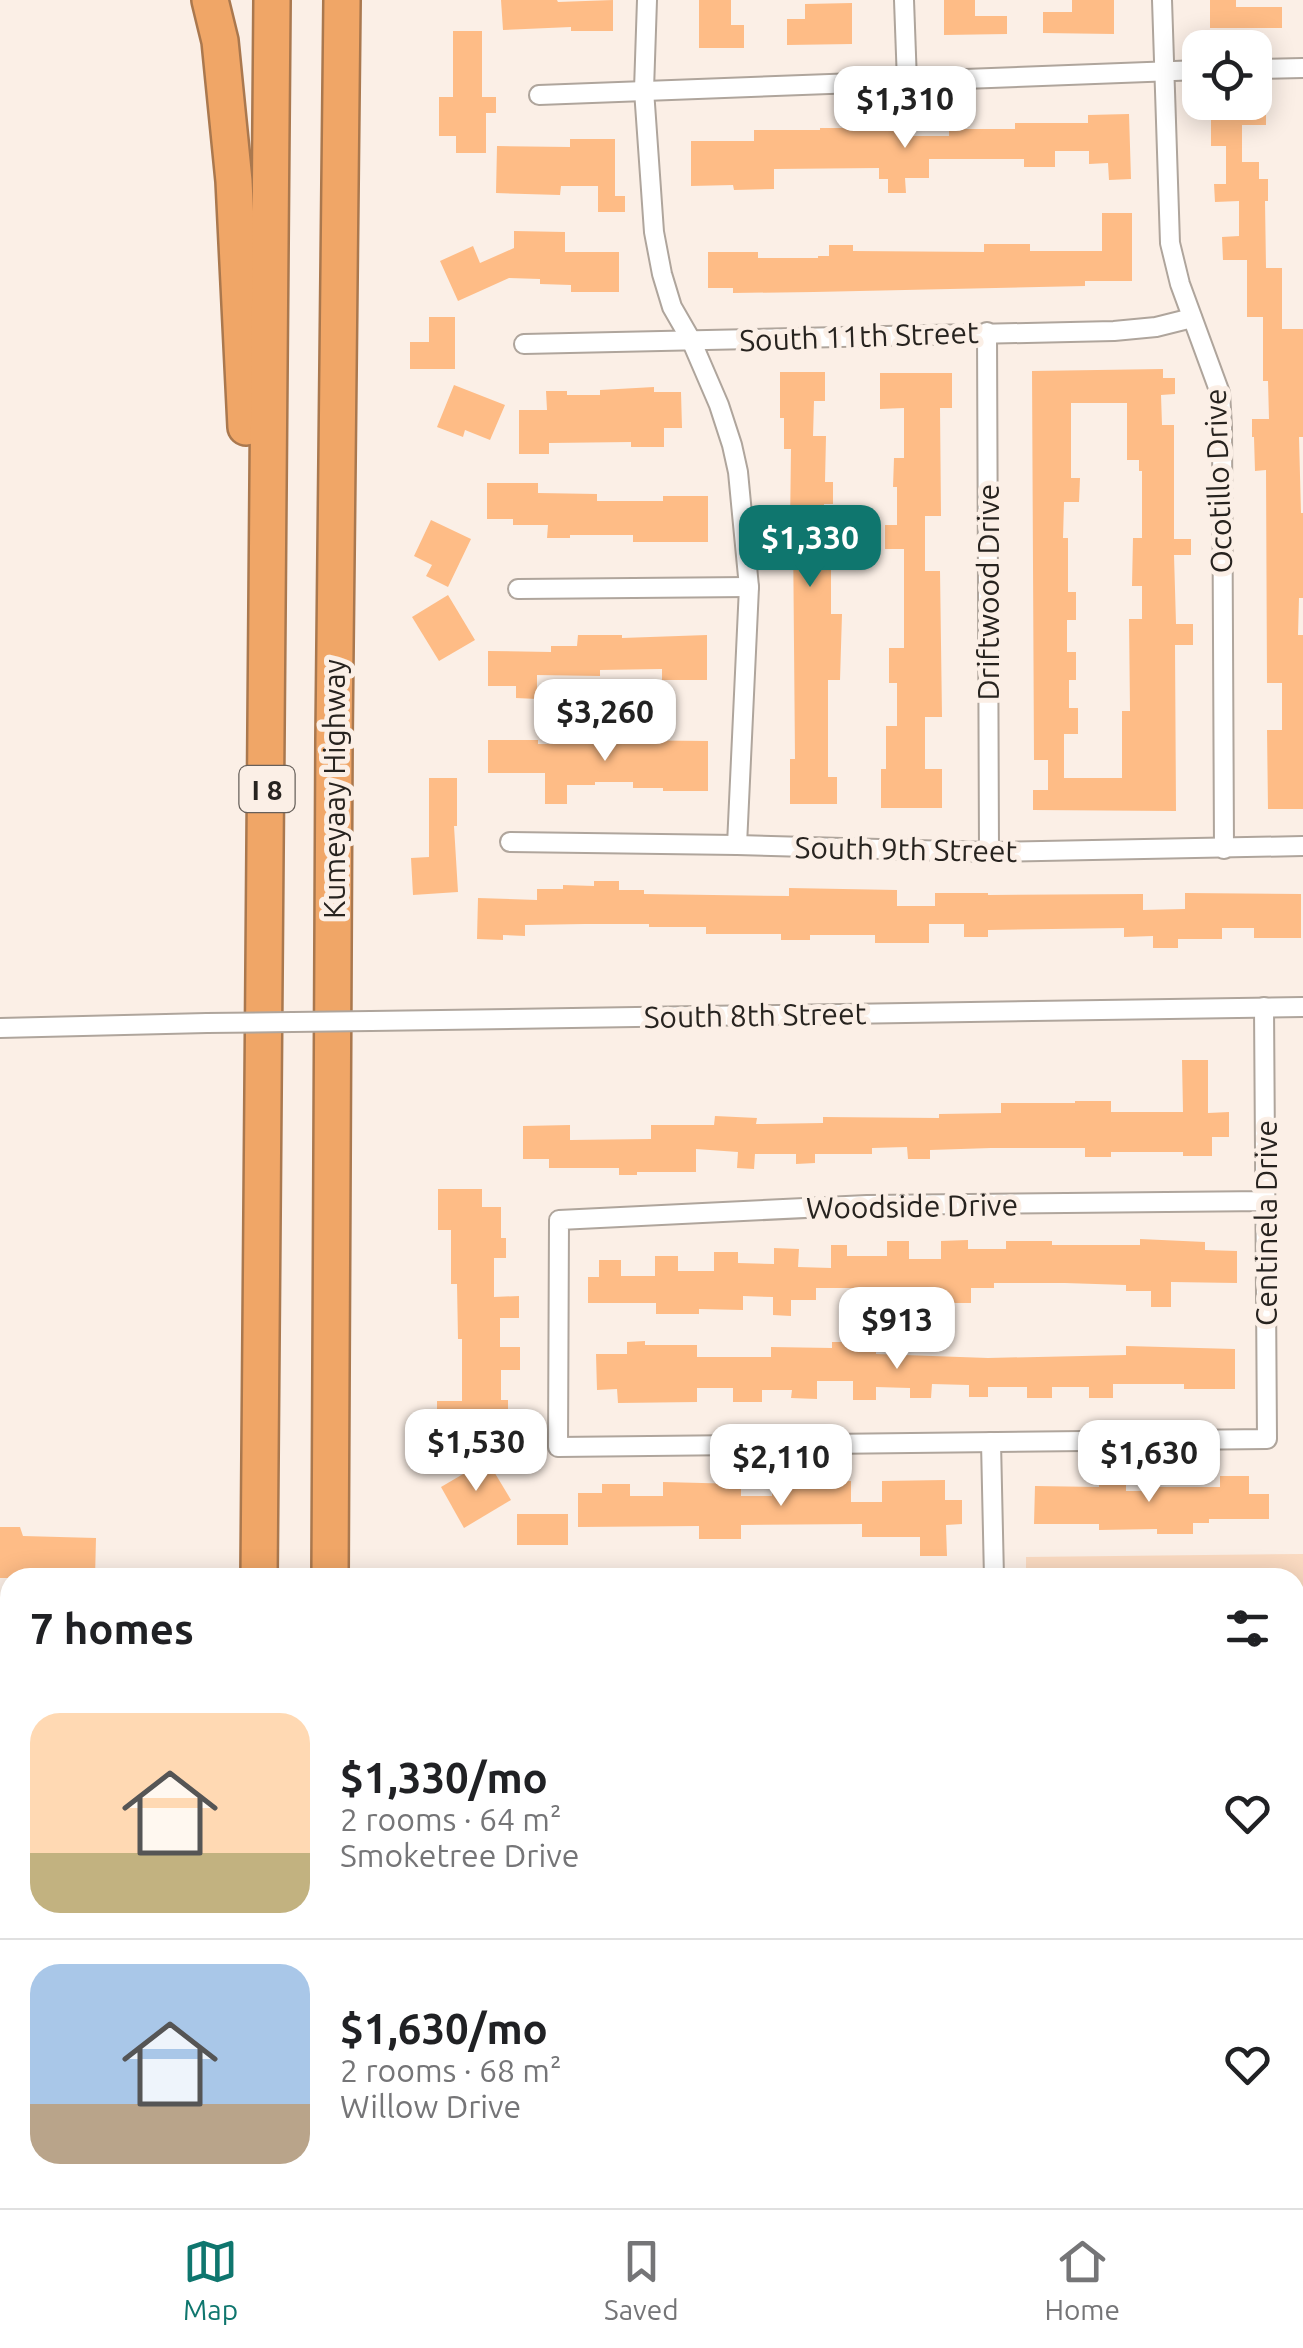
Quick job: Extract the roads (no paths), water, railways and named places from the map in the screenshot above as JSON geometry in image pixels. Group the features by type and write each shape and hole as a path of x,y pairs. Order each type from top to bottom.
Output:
{"highway":[{"path":"210,0 220,42 234,181 245,384 249,620 268,693"},
{"name":"I 8","path":"259,1568 272,0"},
{"name":"Kumeyaay Highway","path":"330,1568 342,0"},
{"path":"342,42 350,0"}],"street":[{"path":"647,0 644,90 654,232 672,307 692,340 732,445 738,472 748,586 737,845"},
{"path":"904,0 907,82"},
{"name":"Ocotillo Drive","path":"1162,0 1170,242 1180,284 1220,393 1224,849"},
{"path":"1272,69 1303,68"},
{"path":"539,95 1182,70"},
{"name":"South 11th Street","path":"524,344 1114,331 1192,318"},
{"name":"Driftwood Drive","path":"987,332 990,852"},
{"path":"518,589 748,586"},
{"name":"South 9th Street","path":"510,842 990,852 1303,846"},
{"name":"Centinela Drive","path":"991,1442 1267,1439 1264,1007"},
{"name":"South 8th Street","path":"0,1028 1303,1007"},
{"name":"Woodside Drive","path":"991,1442 558,1448 559,1220 867,1205 1266,1201"},
{"path":"991,1442 994,1568"}]}
